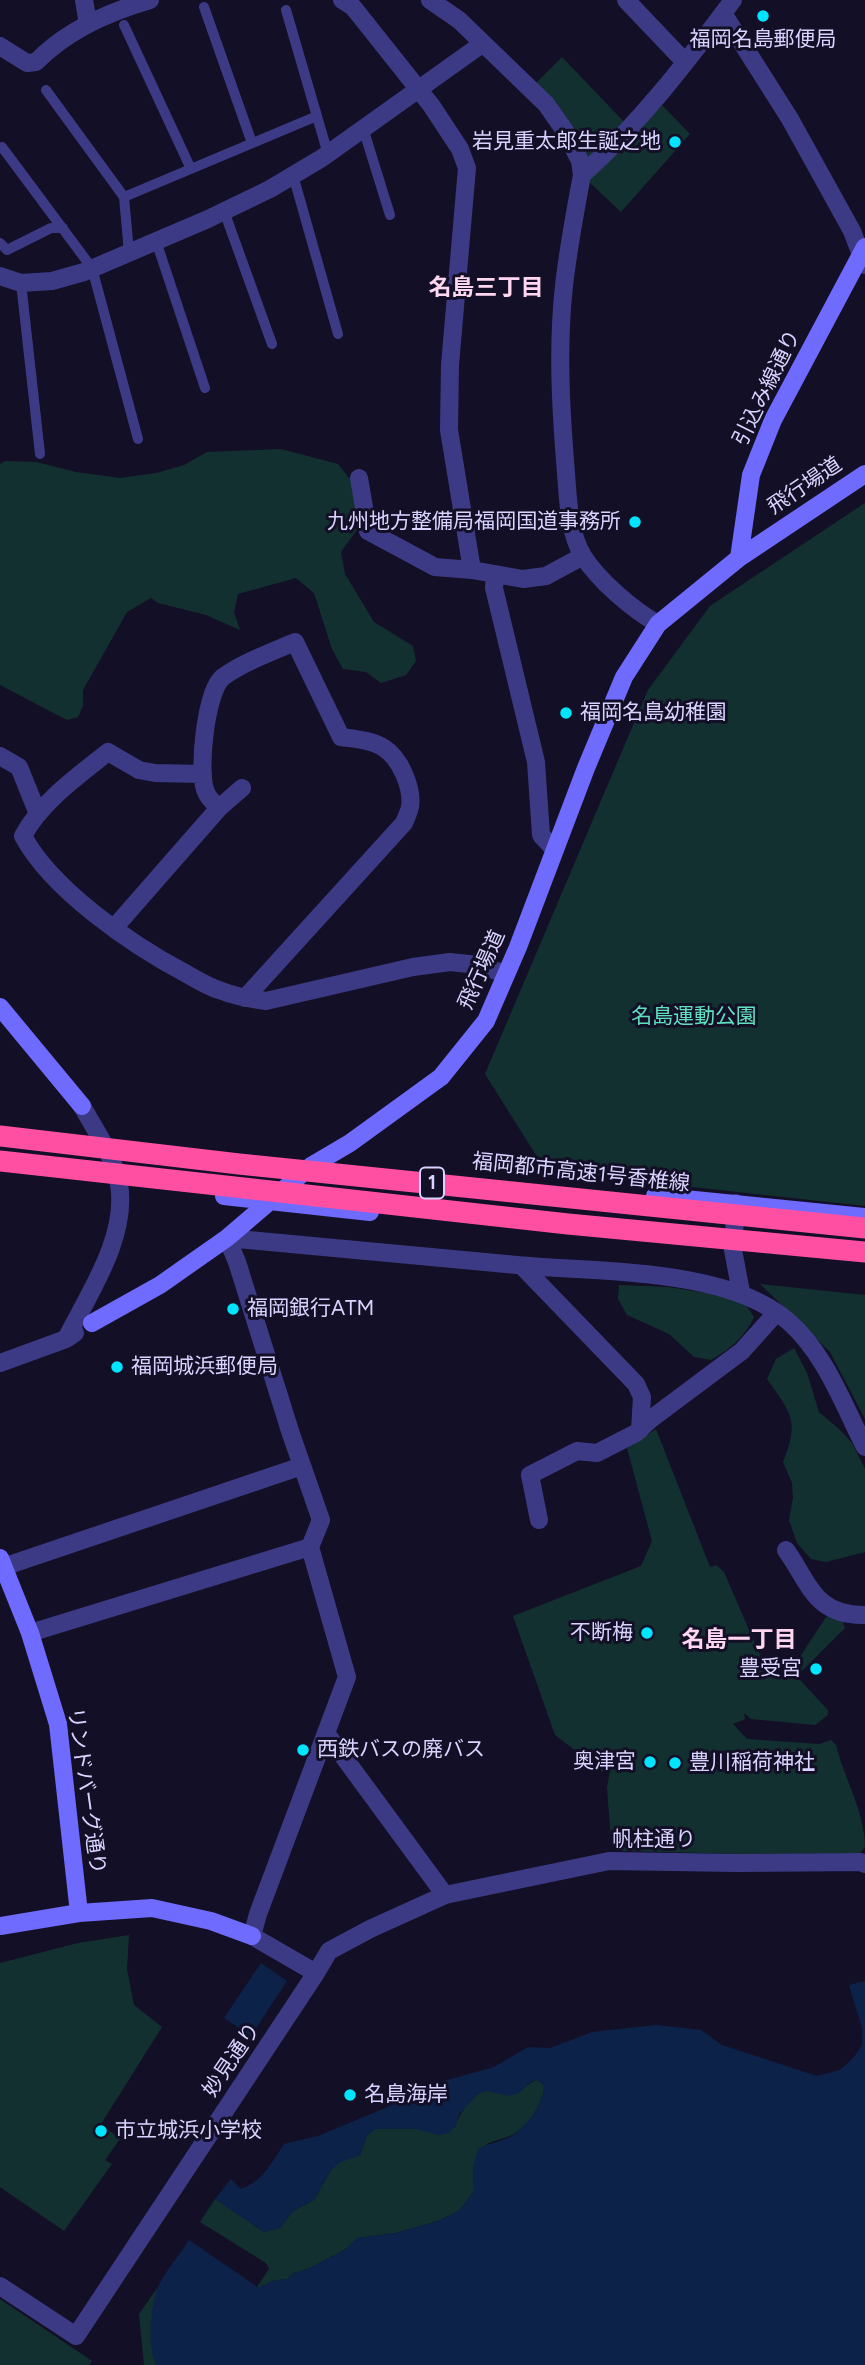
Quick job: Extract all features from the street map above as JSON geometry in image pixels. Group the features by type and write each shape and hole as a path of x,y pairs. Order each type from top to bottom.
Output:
{"highway":[{"name":"福岡都市高速1号香椎線","path":"0,1136 239,1164 865,1228"},
{"name":"1","path":"0,1162 541,1221 865,1252"}],"street":[{"path":"83,0 88,24"},
{"path":"0,46 27,63 36,62 53,44 110,12 150,0"},
{"path":"342,0 353,7 431,105 460,149 467,168 450,365 449,429 472,569"},
{"path":"430,0 459,20 546,104 565,131 580,161 582,175 564,287 560,360 563,444 569,504 575,538 583,556 617,593 658,624"},
{"path":"454,0 459,20"},
{"path":"626,0 685,62"},
{"path":"582,175 629,128 728,7 864,256"},
{"path":"0,276 21,283 52,281 130,252 270,189 328,154 482,44"},
{"name":"引込み線通り","path":"739,558 751,475 773,420 864,256"},
{"name":"飛行場道","path":"0,1363 66,1339 160,1285 227,1238 312,1167 441,1077 486,1021 624,677 658,624 739,558 865,474"},
{"path":"359,478 368,531 435,567 472,569 523,579 546,576 583,556"},
{"path":"495,575 494,588 536,762 541,835 555,850"},
{"path":"219,808 205,792 203,774 204,732 211,699 220,679 295,642 341,737 367,741 384,748 397,761 408,784 410,806 404,823 245,998"},
{"path":"203,774 147,772 108,752 38,814 23,836 32,854 69,891 114,928 179,970 216,989 245,998 266,1001 413,967 450,962 478,965 506,974"},
{"path":"0,756 19,767 38,814"},
{"path":"114,928 219,808 242,788"},
{"path":"0,1007 82,1106 106,1150 119,1182 121,1210 105,1267 66,1339"},
{"path":"0,1136 106,1150 149,1148 312,1167 736,1203 865,1217"},
{"path":"0,1162 119,1182 270,1202 733,1250 865,1260"},
{"path":"736,1203 733,1250 741,1292"},
{"path":"252,1936 347,1677 310,1547 321,1520 227,1238 522,1266 588,1269 679,1279 741,1292 788,1321 818,1355 865,1447"},
{"path":"522,1266 636,1384 642,1397 640,1430"},
{"path":"539,1520 530,1475 577,1451 597,1453 640,1430 650,1419 742,1351 776,1313"},
{"path":"2,1563 302,1466"},
{"path":"30,1633 310,1547"},
{"path":"786,1549 809,1590 818,1600 836,1612 865,1615"},
{"name":"リンドバーグ通り","path":"2,1563 30,1633 58,1724 79,1913"},
{"path":"326,1733 445,1895"},
{"name":"帆柱通り","path":"445,1895 609,1861 865,1864"},
{"name":"妙見通り","path":"0,2286 76,2336 329,1951 445,1895"},
{"path":"2,1924 79,1913 152,1908 211,1921 252,1936 316,1973"}],"lane":[{"path":"204,7 253,143"},
{"path":"286,10 328,154"},
{"path":"124,25 191,169"},
{"path":"46,90 124,197 130,252"},
{"path":"124,197 317,116"},
{"path":"363,128 390,215"},
{"path":"2,148 92,268 138,439"},
{"path":"293,175 338,334"},
{"path":"224,211 272,344"},
{"path":"0,243 7,250 51,228 63,228"},
{"path":"156,241 205,388"},
{"path":"21,283 40,454"}],"green space":[{"path":"562,57 628,126 587,168 533,86"},
{"path":"660,103 690,134 621,212 588,181"},
{"path":"281,449 338,464 354,484 364,520 341,552 345,574 374,622 413,646 416,661 406,675 381,683 366,672 343,669 332,649 314,593 296,578 238,594 234,612 240,630 206,615 158,603 151,598 127,612 83,690 83,706 78,717 67,720 0,685 0,464 5,461 36,462 76,472 120,478 156,473 184,465 207,452"},
{"name":"名島運動公園","path":"865,503 865,1206 546,1171 485,1074 648,690 710,606"},
{"path":"760,1284 865,1295 865,1419 830,1352"},
{"path":"619,1285 668,1287 713,1294 744,1302 754,1317 731,1347 718,1356 711,1360 694,1357 669,1334 627,1315 618,1299"},
{"path":"794,1348 807,1373 819,1412 852,1443 865,1469 865,1552 826,1562 811,1559 797,1543 789,1520 793,1498 792,1483 783,1462 792,1427 787,1409 767,1379 776,1359"},
{"path":"656,1429 710,1567 716,1565 724,1572 769,1676 779,1679 788,1675 826,1617 842,1620 845,1628 799,1674 800,1680 828,1710 828,1715 815,1725 751,1719 744,1713 745,1719 733,1724 747,1739 819,1744 831,1740 836,1745 862,1821 865,1847 860,1853 622,1851 611,1840 607,1788 610,1770 603,1772 555,1735 513,1616 641,1566 652,1541 627,1448"},
{"path":"129,1935 127,1969 134,2005 162,2027 101,2124 120,2139 105,2160 112,2164 64,2231 0,2187 0,1963 78,1943"},
{"path":"538,2080 544,2086 534,2114 518,2131 489,2143 481,2150 475,2166 474,2191 459,2211 438,2221 396,2233 357,2238 346,2249 308,2269 259,2288 257,2287 269,2269 266,2263 200,2222 215,2199 264,2232 280,2228 293,2211 314,2200 331,2170 339,2162 360,2155 367,2135 375,2129 455,2127 463,2110 482,2092 514,2094"},
{"path":"158,2287 151,2325 156,2365 144,2365 139,2314"},
{"path":"0,2299 92,2361 89,2365 0,2365"}],"water":[{"path":"261,1963 287,1981 251,2036 224,2018"},
{"path":"865,1981 865,2365 156,2365 151,2347 151,2316 155,2296 165,2275 189,2240 259,2288 308,2269 346,2249 357,2238 396,2233 438,2221 459,2211 474,2191 473,2166 478,2149 520,2130 538,2106 544,2086 538,2080 531,2082 519,2093 509,2096 487,2091 479,2093 460,2113 455,2127 449,2133 439,2135 416,2129 375,2129 367,2135 360,2155 339,2163 331,2170 314,2200 293,2211 280,2228 264,2232 215,2199 231,2179 241,2189 249,2186 266,2170 284,2144 318,2136 444,2081 494,2067 528,2047 550,2048 592,2032 656,2025 701,2030 722,2045 817,2076 840,2070 862,2045 862,2028 849,1985"}],"place":[{"name":"福岡名島郵便局","path":"763,16"},
{"name":"岩見重太郎生誕之地","path":"675,142"},
{"name":"九州地方整備局福岡国道事務所","path":"635,522"},
{"name":"福岡名島幼稚園","path":"566,713"},
{"name":"福岡銀行ATM","path":"233,1309"},
{"name":"福岡城浜郵便局","path":"117,1367"},
{"name":"不断梅","path":"647,1633"},
{"name":"豊受宮","path":"816,1669"},
{"name":"西鉄バスの廃バス","path":"303,1750"},
{"name":"奥津宮","path":"650,1762"},
{"name":"豊川稲荷神社","path":"675,1763"},
{"name":"名島海岸","path":"350,2095"},
{"name":"市立城浜小学校","path":"101,2131"}],"district":[{"name":"名島三丁目","path":"486,288"},
{"name":"名島一丁目","path":"739,1640"}]}
